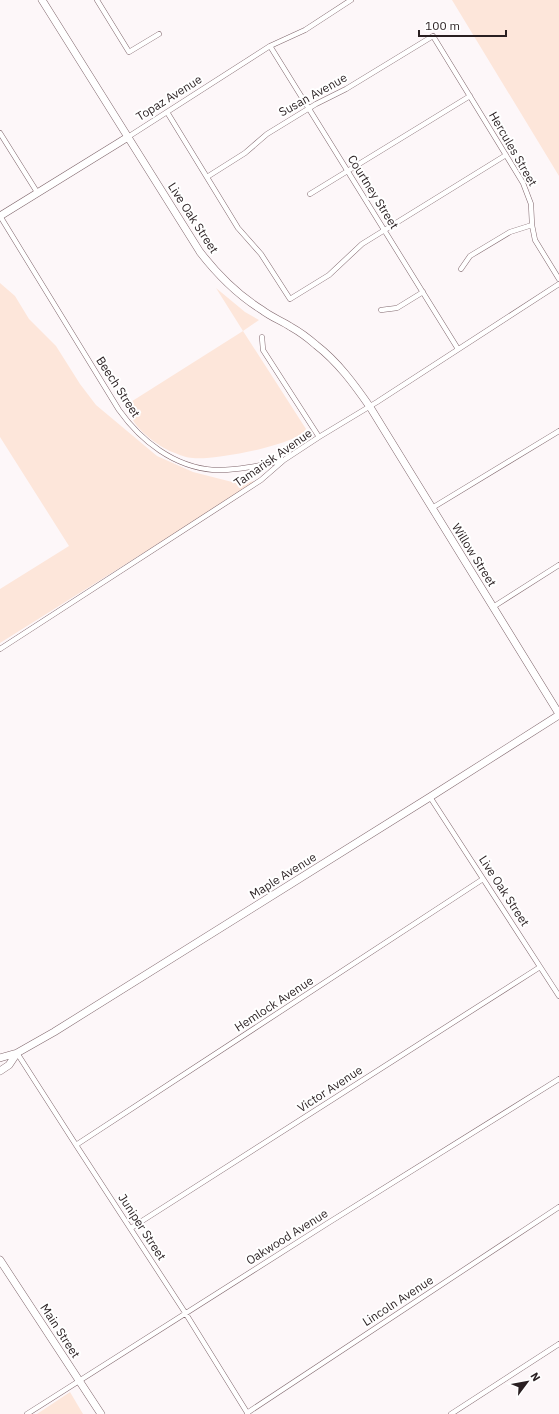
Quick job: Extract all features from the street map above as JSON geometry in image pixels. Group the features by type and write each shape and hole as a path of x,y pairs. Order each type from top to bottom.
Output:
{"street":[{"name":"Live Oak Street","path":"42,0 200,252 220,276 262,310 291,326 325,352 342,370 370,407"},
{"path":"97,0 129,52 159,34"},
{"name":"Topaz Avenue","path":"0,216 213,84 270,46 305,30 351,0"},
{"name":"Hercules Street","path":"433,36 523,182 531,204 532,225 535,240 559,279"},
{"name":"Susan Avenue","path":"207,177 245,154 267,134 309,108 346,89 433,36"},
{"name":"Courtney Street","path":"270,46 458,349"},
{"path":"310,194 470,96"},
{"path":"167,112 238,228 261,254 290,299 329,275 362,244 506,155"},
{"path":"0,133 37,192"},
{"name":"Beech Street","path":"0,216 119,410 129,424 151,445 175,460 193,466 214,470 251,467 284,460"},
{"path":"461,269 470,256 510,232 532,225"},
{"name":"Tamarisk Avenue","path":"0,649 261,480 284,460 319,437 370,407 559,284"},
{"path":"381,310 397,308 423,292"},
{"path":"262,337 263,350 319,437"},
{"name":"Willow Street","path":"370,407 559,714"},
{"path":"432,508 559,431"},
{"path":"493,607 559,565"},
{"name":"Maple Avenue","path":"0,1058 17,1053 54,1032 430,797 559,714"},
{"name":"Live Oak Street","path":"430,797 559,996"},
{"name":"Hemlock Avenue","path":"76,1145 483,879"},
{"name":"Victor Avenue","path":"131,1228 540,966"},
{"name":"Maple Avenue","path":"0,1071 9,1065 17,1053"},
{"name":"Juniper Street","path":"17,1053 131,1228 248,1413"},
{"name":"Oakwood Avenue","path":"27,1414 328,1223 559,1080"},
{"name":"Lincoln Avenue","path":"248,1413 559,1206"},
{"name":"Main Street","path":"0,1260 101,1414"},
{"path":"451,1414 559,1344"}],"shaded area":[{"path":"452,0 559,0 559,176"},
{"path":"0,283 15,296 29,319 56,346 80,384 96,405 157,456 193,472 240,484 259,480 0,643 0,589 69,546 0,437"},
{"path":"216,288 245,312 259,320 243,331"},
{"path":"243,331 306,429 300,435 288,441 253,451 217,457 188,458 170,451 158,444 137,426 126,405"},
{"path":"70,1392 83,1414 37,1414"}]}
